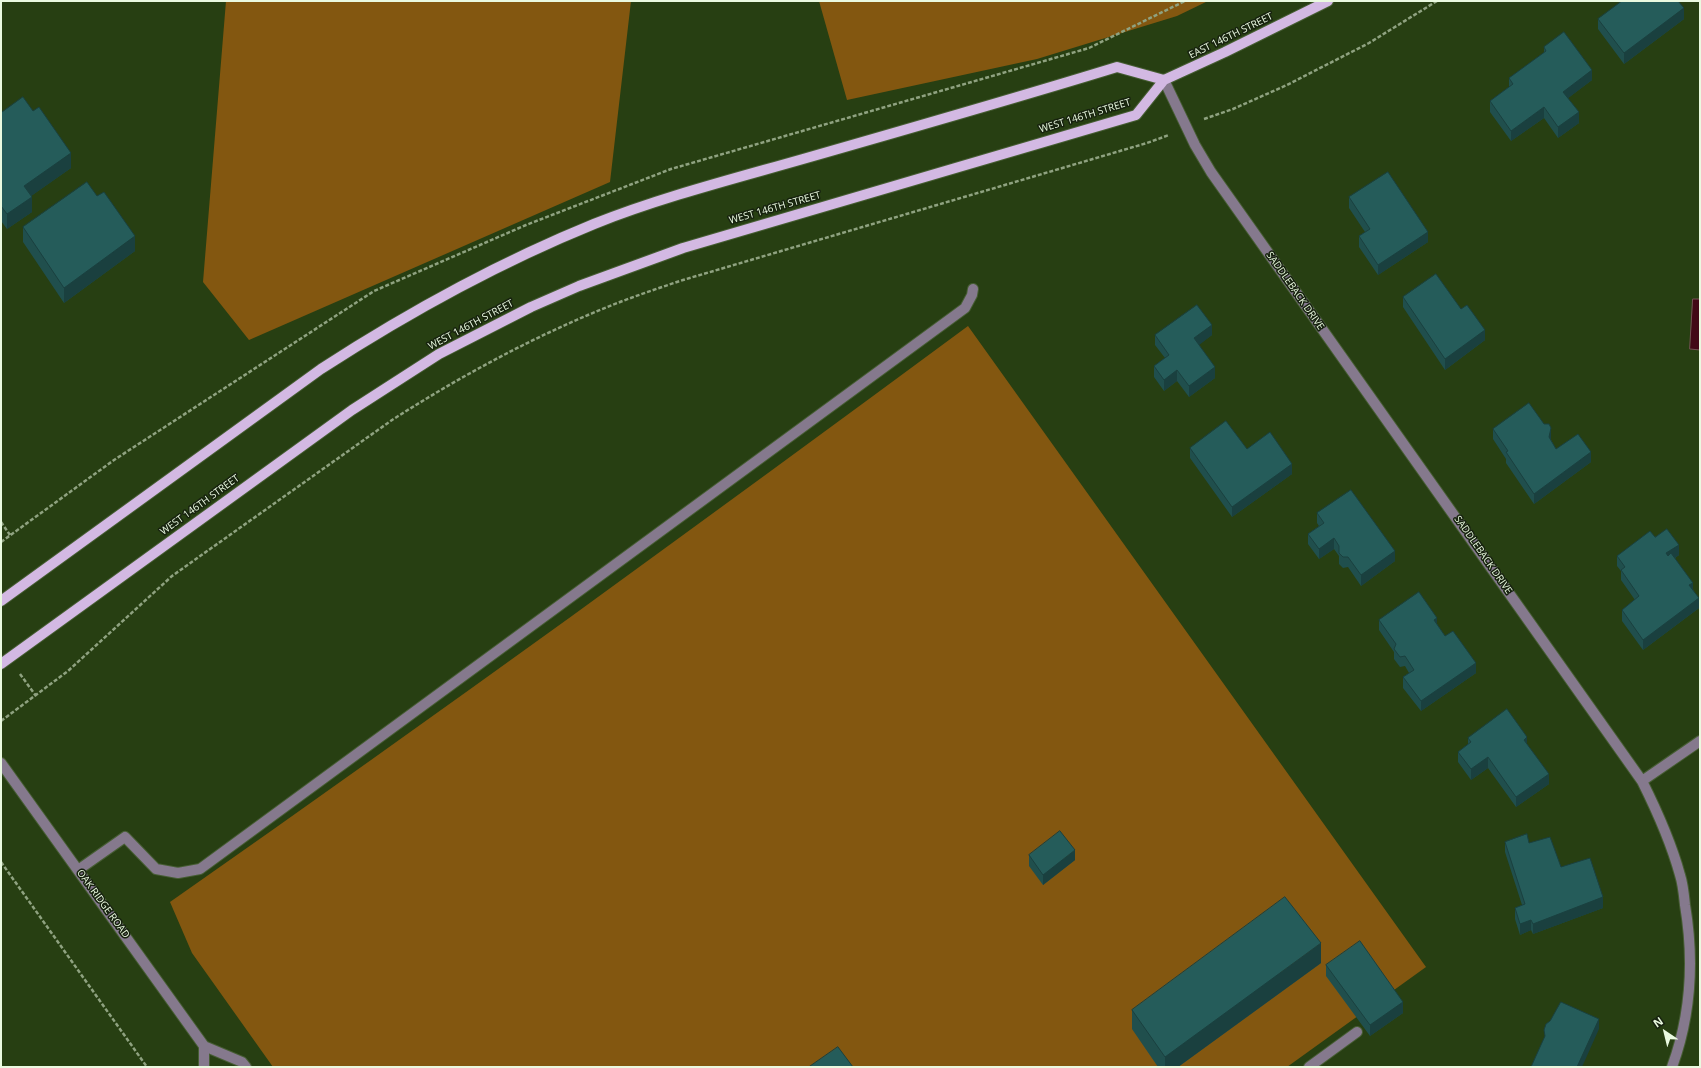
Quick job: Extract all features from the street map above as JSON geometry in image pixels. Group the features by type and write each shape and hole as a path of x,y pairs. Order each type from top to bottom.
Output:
{"main road":[{"name":"EAST 146TH STREET","path":"1164,80 1246,42 1328,1"},
{"path":"1,602 321,369 365,340 454,288 542,246 597,223 658,202 1117,68 1164,80"},
{"name":"WEST 146TH STREET","path":"1,664 352,410 440,354 485,330 579,286 683,248 1136,115 1164,80"}],"street":[{"name":"SADDLEBACK DRIVE","path":"1164,80 1211,172 1642,781 1658,814 1680,875 1690,941 1691,956 1688,1000 1679,1047 1672,1067"},
{"path":"78,870 125,837 156,869 178,873 200,869 965,308 973,289"},
{"path":"1642,781 1700,741"},
{"name":"OAK RIDGE ROAD","path":"1,763 204,1046"},
{"path":"1310,1067 1357,1032"},
{"path":"204,1067 204,1046 242,1062 246,1067"}],"path":[{"path":"1214,114 1233,109 1299,79 1369,42 1437,1"},
{"path":"1,721 68,671 172,576 392,420 430,395 501,356 620,302 683,280 1166,136"},
{"path":"1,522 10,535"},
{"path":"1,862 147,1067"}],"shaded area":[{"path":"226,1 631,1 610,182 249,340 203,282"},
{"path":"819,1 1208,1 1177,16 1037,59 847,100"},
{"path":"1693,299 1700,299 1700,350 1690,349"},
{"path":"968,326 1426,967 1287,1067 273,1067 192,953 170,902 571,617"}],"building":[{"path":"1622,1 1678,1 1684,8 1624,53 1598,19"},
{"path":"1564,32 1592,70 1563,92 1579,112 1558,127 1544,107 1511,131 1490,101 1513,84 1509,78 1546,51 1544,47"},
{"path":"23,97 33,111 39,107 71,153 24,186 32,197 7,214 1,206 1,113"},
{"path":"1388,172 1428,232 1378,265 1359,236 1370,229 1349,197"},
{"path":"87,182 97,196 104,192 135,236 64,288 23,227"},
{"path":"1436,274 1461,309 1467,305 1485,330 1445,359 1403,297"},
{"path":"1197,305 1212,325 1194,338 1215,367 1189,386 1177,370 1164,380 1154,366 1169,355 1155,335"},
{"path":"1529,403 1544,424 1549,424 1551,428 1549,437 1556,449 1578,434 1591,452 1534,494 1506,452 1508,451 1493,429"},
{"path":"1226,421 1247,449 1270,432 1292,464 1232,507 1190,448"},
{"path":"1351,490 1395,551 1361,575 1348,557 1343,557 1339,553 1339,546 1334,538 1319,549 1308,534 1324,523 1317,513"},
{"path":"1667,529 1679,545 1666,553 1668,556 1671,553 1693,583 1689,585 1699,598 1643,640 1622,610 1639,596 1621,570 1625,567 1617,556 1650,531 1655,537"},
{"path":"1419,592 1437,618 1434,620 1445,636 1453,631 1476,663 1421,701 1403,677 1414,670 1405,656 1400,657 1394,649 1396,644 1379,620"},
{"path":"1507,709 1527,737 1524,740 1549,774 1516,797 1488,757 1471,769 1458,752 1471,742 1468,738"},
{"path":"1060,831 1075,850 1043,875 1029,855"},
{"path":"1527,834 1529,843 1550,837 1561,867 1590,858 1603,897 1533,924 1531,920 1520,924 1515,908 1525,904 1505,842"},
{"path":"1285,897 1321,943 1165,1057 1132,1010"},
{"path":"1360,941 1403,1002 1370,1025 1326,965"},
{"path":"1561,1002 1599,1019 1577,1067 1531,1067 1545,1036 1544,1030 1546,1024 1550,1021"},
{"path":"838,1047 853,1067 809,1067"}]}
